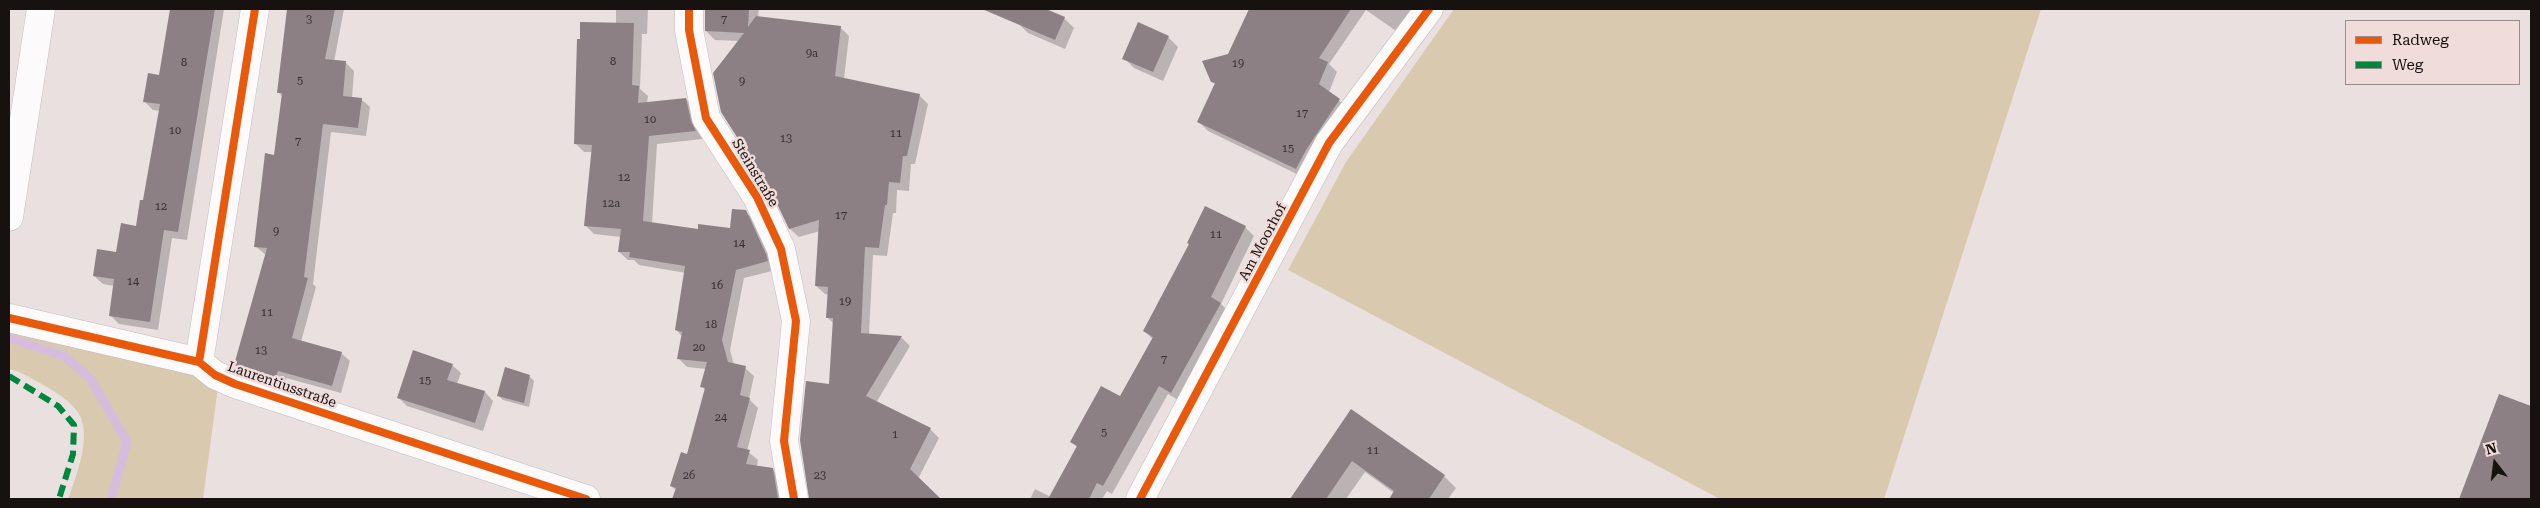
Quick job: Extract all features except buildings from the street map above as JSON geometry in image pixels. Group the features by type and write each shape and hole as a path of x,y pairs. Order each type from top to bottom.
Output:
{"street":[{"path":"9,217 41,9"},
{"path":"9,318 199,362 255,9"},
{"name":"Steinstraße","path":"689,9 690,30 706,118 757,196 781,248 796,321 784,441 794,499"},
{"name":"Am Moorhof","path":"1140,499 1329,143 1428,9"},
{"name":"Laurentiusstraße","path":"199,362 215,375 235,384 586,499"}],"shaded area":[{"path":"1454,9 2041,9 1884,499 1720,499 1288,270 1346,162"},
{"path":"9,326 185,370 218,387 203,499 68,499 81,457 84,434 83,423 73,406 64,399 28,376 9,369"}],"waterway":[{"path":"9,338 64,356 90,378 127,442 111,499"}],"marked path":[{"path":"9,376 58,406 74,425 73,454 59,499"}],"cycle path":[{"path":"199,362 255,9"},
{"path":"689,9 689,30 706,118 757,197 781,249 796,321 784,441 794,499"},
{"path":"1140,499 1329,143 1429,9"},
{"path":"9,318 199,362 215,375 235,384 586,499"}]}
